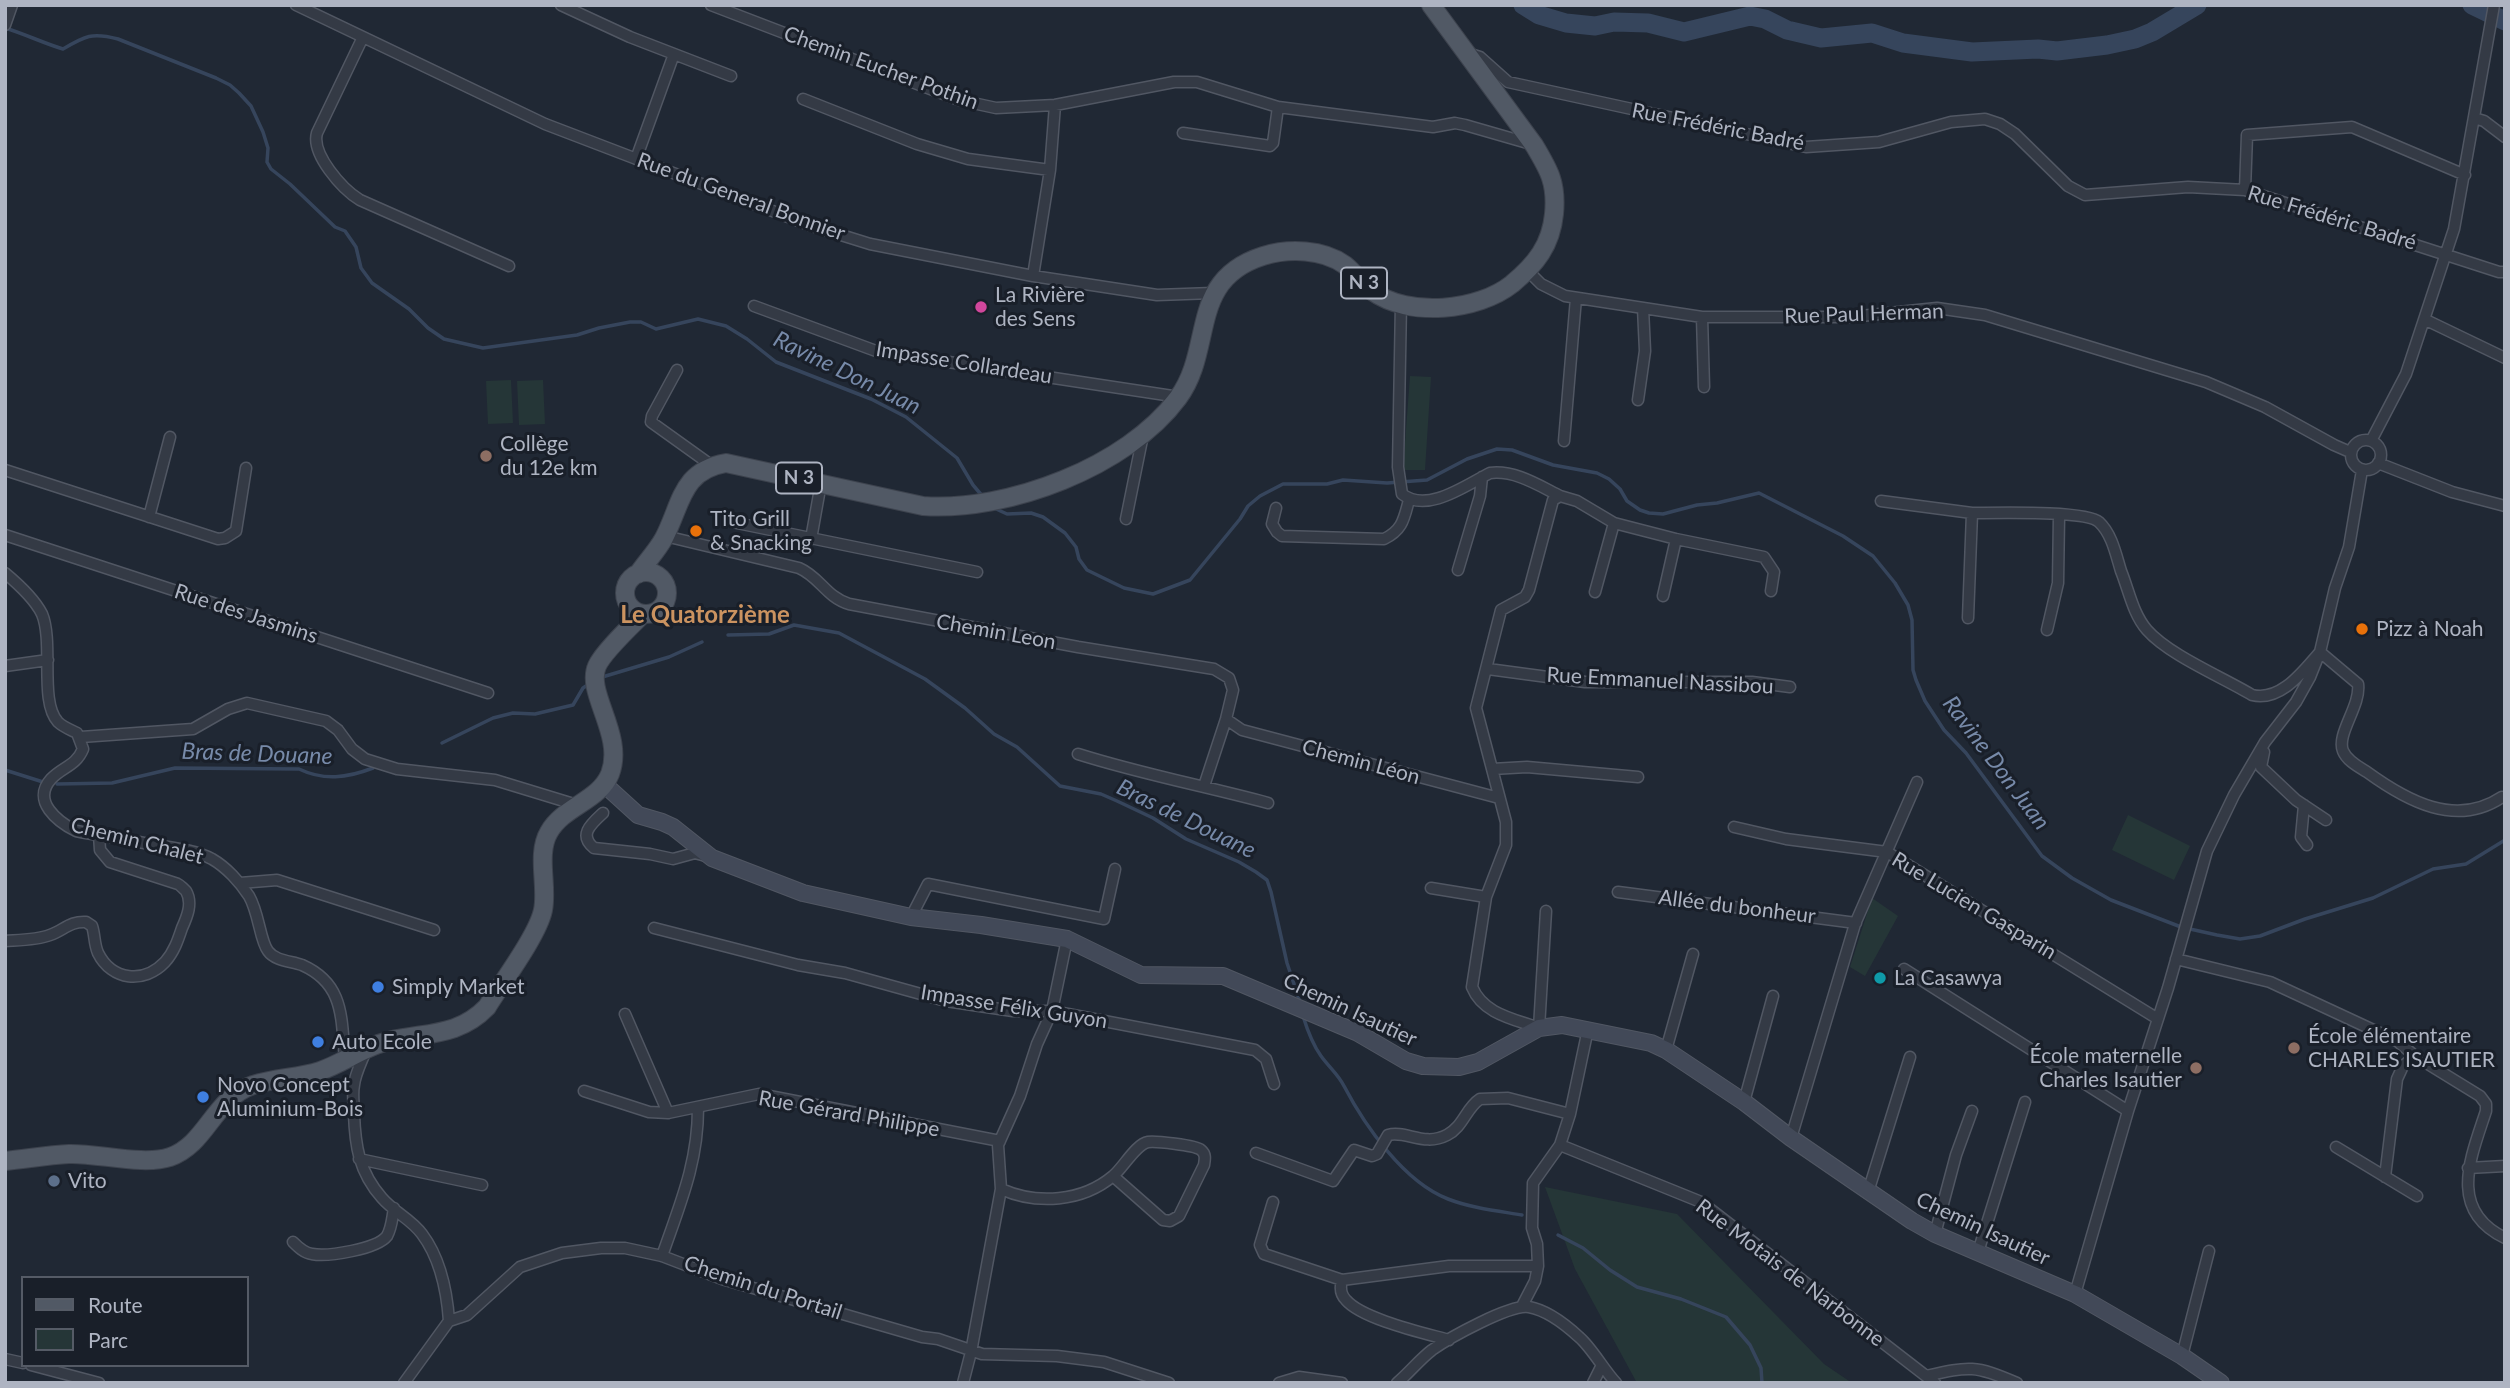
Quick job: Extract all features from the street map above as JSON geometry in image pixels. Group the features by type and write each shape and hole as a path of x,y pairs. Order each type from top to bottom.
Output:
{"main road":[{"name":"N 3","path":"710,466 726,463 923,506 948,508 978,505 1071,476 1143,435 1179,397 1188,379 1213,293 1224,278 1251,261 1284,252 1326,256 1345,265 1373,291 1401,303 1427,307 1453,308 1479,302 1506,289 1542,255 1552,232 1556,194 1548,167 1534,145 1431,5"},
{"path":"664,538 662,579 667,589 666,601 657,611 637,611 626,600 626,587 664,538 688,483 697,473 710,466"},
{"path":"638,573 651,572 662,579"},
{"path":"5,1161 70,1154 156,1160 170,1157 184,1150 196,1139 220,1106 250,1086 272,1079 324,1070 387,1041 457,1028 473,1020 487,1007 543,914 545,841 555,824 605,785 614,752 595,678 597,665 617,642 637,611"},
{"name":"Chemin Isautier","path":"605,785 638,815 673,827 712,858 803,894 911,917 1068,939 1141,975 1223,976 1358,1033 1406,1060 1423,1066 1459,1067 1478,1062 1539,1028 1562,1025 1651,1043 1744,1102 1868,1192 1935,1234 2075,1294 2182,1356 2221,1383"}],"street":[{"path":"6,23 12,5"},
{"name":"Rue du General Bonnier","path":"296,5 545,124 809,225 870,244 1033,276 1157,295 1213,293"},
{"path":"561,5 731,76"},
{"name":"Chemin Eucher Pothin","path":"711,5 959,100 996,108 1055,105 1174,82 1196,82 1278,107 1433,127 1455,123 1534,145"},
{"path":"2371,441 2406,374 2454,229 2494,5"},
{"path":"363,37 317,133 315,143 318,153 344,187 360,200 509,266"},
{"name":"Rue Frédéric Badré","path":"1467,53 1480,57 1508,82 1807,147 1879,142 1951,122 1984,119 2000,124 2015,134 2068,186 2085,195 2188,187 2245,190 2498,272 2505,272"},
{"path":"636,159 674,54"},
{"path":"803,99 917,144 968,159 1050,170"},
{"path":"1033,276 1050,170 1055,105"},
{"path":"1183,133 1270,146 1273,143 1278,107"},
{"path":"2474,118 2484,121 2505,137"},
{"path":"2245,190 2247,135 2352,127 2465,175"},
{"name":"Rue Paul Herman","path":"1528,271 1541,284 1564,296 1702,317 1851,317 1937,308 1985,315 2206,382 2265,407 2350,452"},
{"path":"1564,441 1576,298"},
{"path":"1401,303 1398,467 1402,494 1409,500 1432,500 1482,477 1499,472 1512,474 1577,501 1614,523 1764,557 1774,572 1771,591"},
{"name":"Impasse Collardeau","path":"754,306 876,351 1179,397"},
{"path":"1638,400 1645,351 1643,308"},
{"path":"1702,317 1704,387"},
{"path":"2426,320 2505,358"},
{"path":"677,370 651,422 710,466"},
{"path":"1126,519 1143,435"},
{"path":"149,517 170,436"},
{"path":"2358,441 2371,441 2380,450 2378,463 2371,469 2362,470 2353,463 2350,452 2358,441"},
{"path":"2378,463 2452,492 2505,506"},
{"path":"5,470 209,536 225,538 236,531 246,468"},
{"path":"2075,1294 2207,851 2234,795 2265,742 2296,702 2310,677 2320,652 2335,588 2349,547 2362,470"},
{"path":"1458,570 1480,496 1482,477"},
{"path":"811,539 821,483"},
{"path":"1546,911 1539,1028 1486,1007 1477,1000 1472,987 1486,897 1506,845 1506,822 1476,708 1501,610 1525,597 1529,590 1552,504 1560,496"},
{"path":"1276,508 1272,524 1282,536 1384,539 1402,527 1409,500"},
{"path":"1881,501 1972,513 2018,512 2085,517 2098,521 2108,535 2137,615 2148,631 2175,652 2252,695 2263,698 2286,687 2320,652"},
{"path":"1968,618 1972,513"},
{"path":"2047,630 2058,583 2059,516"},
{"path":"732,522 977,572"},
{"path":"1595,592 1614,523"},
{"name":"Rue des Jasmins","path":"5,535 488,693"},
{"name":"Chemin Leon","path":"664,538 799,568 808,572 835,600 849,604 1078,647 1214,669 1229,678 1233,690 1204,786"},
{"path":"1663,596 1676,539"},
{"path":"5,573 43,616 47,637 51,710 59,723 80,737 193,729 228,709 247,703 326,721 365,759 397,769 495,780 577,805"},
{"path":"2320,652 2358,684 2360,696 2342,739 2342,750 2348,759 2390,788 2440,810 2469,812 2505,798"},
{"path":"5,666 48,660"},
{"name":"Rue Emmanuel Nassibou","path":"1488,668 1585,682 1752,682 1790,687"},
{"name":"Chemin Léon","path":"1226,719 1242,730 1499,798"},
{"name":"Chemin Chalet","path":"80,737 83,748 79,757 73,765 51,779 44,793 45,803 51,814 76,831 189,850 212,859 240,883 256,910 267,950 274,956 302,965 322,977 335,993 341,1013 345,1059"},
{"path":"2265,742 2261,767 2304,805 2326,820"},
{"path":"1078,754 1137,772 1268,803"},
{"path":"1492,769 1527,767 1638,778"},
{"path":"1791,1138 1856,923 1917,782"},
{"path":"2304,805 2301,837 2307,845"},
{"name":"Chemin Isautier","path":"603,813 590,825 586,833 587,842 594,848 673,859 695,853 712,858"},
{"name":"Rue Lucien Gasparin","path":"1734,827 1786,839 1887,852 2158,1019"},
{"path":"5,941 46,936 75,922 86,922 92,926 98,953 115,973 127,978 141,977 164,962 173,951 189,913 186,891 178,884 110,862 100,850 99,835"},
{"path":"911,917 928,884 1104,919 1115,869"},
{"path":"240,883 277,880 434,930"},
{"path":"1431,888 1486,897"},
{"name":"Allée du bonheur","path":"1618,892 1856,923"},
{"name":"Impasse Félix Guyon","path":"654,928 798,965 845,973 946,1001 1013,1011 1052,1011 1255,1050 1266,1059 1274,1084"},
{"path":"963,1383 1001,1189 998,1158 1000,1141 1052,1011 1068,939"},
{"path":"1665,1050 1693,954"},
{"path":"2176,959 2270,982 2397,1041 2483,1099 2486,1111 2468,1168 2467,1192 2472,1205 2488,1227 2505,1238"},
{"path":"1904,969 2128,1111"},
{"path":"1744,1102 1773,996"},
{"path":"625,1014 668,1113"},
{"path":"1522,1306 1535,1281 1538,1266 1537,1244 1532,1228 1533,1183 1560,1145 1570,1114 1588,1030"},
{"path":"366,1050 354,1084 355,1144 359,1159 380,1195 423,1235 443,1280 449,1321"},
{"path":"2385,1177 2397,1079 2403,1066 2416,1056"},
{"path":"1868,1192 1910,1057"},
{"name":"Rue Gérard Philippe","path":"584,1091 649,1112 668,1113 759,1094 1000,1141"},
{"path":"1256,1153 1333,1181 1354,1150 1373,1156 1388,1135 1393,1134 1422,1140 1446,1136 1457,1129 1476,1101 1485,1098 1508,1098 1570,1114"},
{"path":"1978,1252 2025,1102"},
{"path":"662,1256 692,1168 698,1137 698,1108"},
{"path":"1935,1234 1956,1155 1972,1111"},
{"path":"1001,1189 1016,1195 1048,1200 1073,1196 1113,1177 1140,1146 1148,1142 1194,1147 1201,1150 1205,1157 1204,1165 1177,1219 1170,1221 1163,1220 1113,1177"},
{"name":"Rue Motais de Narbonne","path":"1560,1145 1701,1202 1931,1379"},
{"path":"2336,1147 2417,1196"},
{"path":"359,1159 482,1185"},
{"path":"2468,1168 2505,1166"},
{"path":"1273,1202 1260,1245 1264,1254 1342,1280 1449,1266 1538,1266"},
{"path":"293,1242 308,1254 321,1255 348,1252 379,1243 386,1237 394,1208"},
{"name":"Chemin du Portail","path":"404,1383 449,1321 467,1315 520,1267 562,1253 614,1247 642,1250 722,1279 922,1337 938,1339 971,1352 1058,1356 1104,1362 1169,1383"},
{"path":"2182,1356 2209,1251"},
{"path":"1342,1280 1341,1292 1352,1306 1409,1329 1449,1340"},
{"path":"1397,1383 1423,1357 1449,1340 1508,1309 1522,1306 1537,1309 1581,1338 1616,1383"},
{"path":"39,1367 99,1383"},
{"path":"1593,1383 1601,1367"},
{"path":"1931,1379 1972,1368 1986,1370 2017,1383"},
{"path":"1279,1383 1299,1377 1342,1383"}],"green space":[{"path":"1410,376 1431,377 1425,470 1403,470"},
{"path":"511,380 513,423 488,424 486,381"},
{"path":"543,380 545,424 519,425 517,381"},
{"path":"2128,815 2190,846 2174,880 2112,850"},
{"path":"1872,898 1898,916 1865,976 1850,967"},
{"path":"1545,1187 1677,1214 1824,1364 1852,1383 1637,1383 1575,1269"}],"waterway":[{"path":"1523,5 1539,15 1566,23 1595,26 1614,22 1648,23 1684,32 1750,16 1765,19 1787,30 1821,38 1872,33 1903,43 1972,52 2038,49 2057,51 2107,45 2152,32 2197,5"},
{"path":"2472,5 2505,21"},
{"name":"Ravine Don Juan","path":"5,28 63,49 89,36 118,39 230,85 251,106 263,132 268,148 267,162 271,169 335,227 345,231 356,247 361,268 372,283 409,309 444,339 483,348 577,335 630,322 641,322 656,329 698,319 726,326 776,362 871,399 906,417 957,458 984,498"},
{"name":"Ravine Don Juan","path":"994,508 1007,514 1031,513 1043,517 1065,533 1076,547 1079,559 1087,570 1124,588 1153,594 1190,580 1248,506 1283,484 1327,484 1343,480 1387,483 1427,480 1467,459 1497,449 1512,450 1553,465 1597,473 1620,489 1627,501 1649,513 1663,514 1759,493 1843,536 1873,556 1895,583 1908,605 1912,620 1913,670 1925,701 1944,730 1966,753 2042,856 2072,878 2111,900 2181,927 2240,939 2260,936 2373,898 2433,869 2466,864 2505,840"},
{"name":"Bras de Douane","path":"728,635 769,634 794,625 839,633 925,679 965,708 994,734 1017,747 1060,786 1101,794 1117,801 1153,818 1186,839 1256,872 1267,880 1287,963 1300,1002"},
{"name":"Bras de Douane","path":"599,678 669,657 702,642"},
{"name":"Bras de Douane","path":"442,743 493,718 513,713 535,714 573,705 583,688 589,684"},
{"name":"Bras de Douane","path":"57,784 112,783 175,768 299,769 327,777 354,774 373,768"},
{"name":"Bras de Douane","path":"5,770 43,782"},
{"name":"Bras de Douane","path":"1303,1016 1318,1052 1339,1078 1363,1118 1387,1151 1416,1180 1448,1199 1475,1207 1522,1215"},
{"name":"Bras de Douane","path":"1558,1235 1583,1248 1637,1287 1681,1299 1726,1317 1750,1345 1761,1368 1762,1383"}],"place":[{"name":"La Rivière des Sens","path":"981,307"},
{"name":"Collège du 12e km","path":"486,456"},
{"name":"Tito Grill & Snacking","path":"696,531"},
{"name":"Pizz à Noah","path":"2362,629"},
{"name":"La Casawya","path":"1880,978"},
{"name":"Simply Market","path":"378,987"},
{"name":"Auto Ecole","path":"318,1042"},
{"name":"École élémentaire CHARLES ISAUTIER","path":"2294,1048"},
{"name":"École maternelle Charles Isautier","path":"2196,1068"},
{"name":"Novo Concept Aluminium-Bois","path":"203,1097"},
{"name":"Vito","path":"54,1181"}],"district":[{"name":"Le Quatorzième","path":"705,615"}]}
